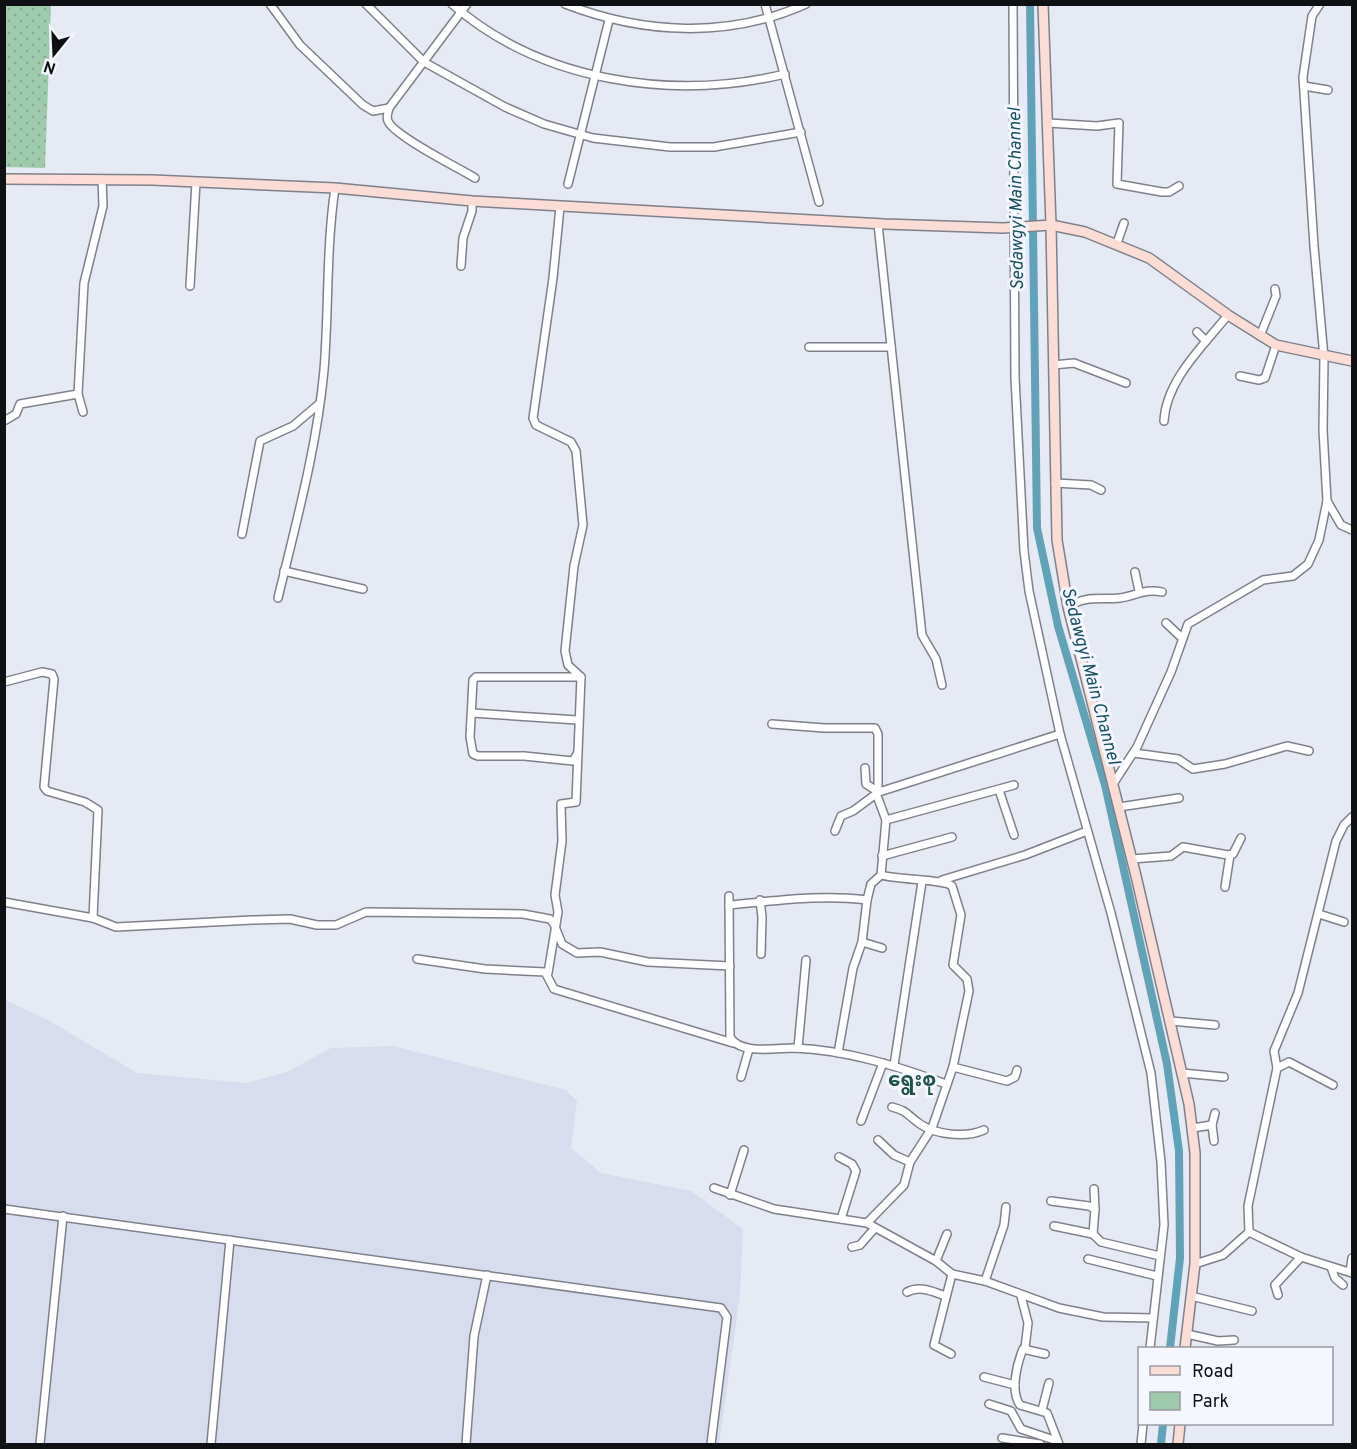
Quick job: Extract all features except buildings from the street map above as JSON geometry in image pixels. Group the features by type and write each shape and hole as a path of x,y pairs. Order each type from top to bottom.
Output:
{"street":[{"path":"270,4 300,45 363,105 373,111 389,108"},
{"path":"366,4 424,62 505,107 544,124 593,138 670,147 714,147 801,132"},
{"path":"452,4 502,39 537,56 596,75 659,85 697,87 785,74"},
{"path":"467,4 389,108 387,116 392,127 475,178"},
{"path":"565,4 609,21 683,29 715,28 768,17 806,4"},
{"path":"765,4 819,202"},
{"path":"1013,4 1017,227 1015,378 1024,551 1029,591 1060,734 1111,913 1151,1073 1164,1207 1150,1347"},
{"path":"1043,4 1051,225 1057,540 1068,607 1171,1021 1192,1128 1196,1198 1195,1264 1185,1347"},
{"path":"1113,784 1134,753 1171,672 1188,624 1207,615 1263,580 1293,576 1308,564 1319,540 1328,501 1323,430 1324,357 1322,307 1314,246 1304,86 1312,16 1320,4"},
{"path":"568,184 609,21"},
{"path":"1304,86 1328,90"},
{"path":"1048,123 1097,126 1119,123 1117,184 1169,192 1179,186"},
{"path":"4,179 102,179 335,188 560,207 878,224 1017,227 1051,225 1085,232 1117,243 1149,258 1228,315 1276,345 1324,357 1353,361"},
{"path":"83,412 78,394 84,283 103,206 102,179"},
{"path":"190,286 196,182"},
{"path":"278,598 319,404 327,320 327,262 335,188"},
{"path":"462,266 463,238 472,211 472,201"},
{"path":"560,207 533,418 536,425 571,442 576,452 583,525 574,566 565,651 568,664 581,677"},
{"path":"1117,243 1124,223"},
{"path":"878,224 922,635 936,659 942,685"},
{"path":"1260,336 1276,296 1275,290"},
{"path":"1164,421 1164,411 1178,381 1206,341 1228,315"},
{"path":"1197,332 1206,341"},
{"path":"1240,376 1259,380 1265,378 1276,345"},
{"path":"809,347 891,347"},
{"path":"1053,365 1074,363 1126,383"},
{"path":"4,421 16,414 20,404 78,394"},
{"path":"242,534 260,441 293,426 319,404"},
{"path":"1055,483 1091,485 1101,490"},
{"path":"1328,501 1338,521 1353,530"},
{"path":"284,571 360,586 363,589"},
{"path":"1135,572 1139,591"},
{"path":"1068,607 1092,597 1116,598 1139,591 1162,592"},
{"path":"1166,623 1182,638"},
{"path":"4,682 42,672 52,674 54,679 44,787 47,791 85,802 98,810 93,918"},
{"path":"577,754 573,761 524,756 475,756 470,737 473,680 476,677 581,677"},
{"path":"581,677 577,720 579,761 576,802 561,804 562,841 556,873 555,904 558,912 548,974 554,989 749,1049 798,1048 838,1053 894,1065 946,1084"},
{"path":"472,713 577,720"},
{"path":"772,724 824,728 875,728 878,734 877,792 886,820 881,875 870,885 862,942 853,968 838,1053"},
{"path":"835,831 841,816 853,811 877,792 1060,734"},
{"path":"1134,753 1178,759 1193,769 1225,764 1287,746 1309,751"},
{"path":"865,768 866,784 877,792"},
{"path":"886,820 1014,785"},
{"path":"999,790 1014,835"},
{"path":"1119,807 1179,798"},
{"path":"1195,1264 1223,1255 1249,1232 1250,1198 1277,1068 1274,1051 1299,993 1336,841 1344,825 1353,817"},
{"path":"881,875 922,882 937,881 1025,855 1087,831"},
{"path":"882,856 952,837"},
{"path":"1225,887 1230,855 1241,838"},
{"path":"1131,859 1171,856 1183,847 1230,855"},
{"path":"867,1223 904,1185 910,1162 932,1128 952,1067 969,991 967,979 953,965 960,915 957,894 949,883 937,881"},
{"path":"894,1065 922,882"},
{"path":"729,896 730,1038 733,1043"},
{"path":"729,905 760,900 794,901 826,896 867,900"},
{"path":"760,900 761,954"},
{"path":"4,902 93,918 116,927 271,920 336,925 360,913 390,912 523,914 546,917 555,924 562,944 577,953 600,952 648,962 730,966"},
{"path":"1319,914 1344,922"},
{"path":"862,942 882,948"},
{"path":"417,959 485,969 528,969 548,974"},
{"path":"798,1048 806,960"},
{"path":"1171,1021 1215,1025"},
{"path":"741,1077 749,1049"},
{"path":"1277,1068 1290,1062 1333,1085"},
{"path":"861,1121 883,1063"},
{"path":"952,1067 1007,1081 1015,1077 1017,1070"},
{"path":"1182,1073 1224,1077"},
{"path":"892,1107 907,1110 921,1125 959,1135 984,1130"},
{"path":"1214,1141 1212,1125 1215,1113"},
{"path":"1192,1128 1212,1125"},
{"path":"878,1140 894,1155 910,1162"},
{"path":"730,1195 744,1150"},
{"path":"839,1157 852,1164 856,1171 841,1219"},
{"path":"714,1188 774,1209 867,1223 874,1229 936,1261 952,1274 985,1281 1059,1308 1103,1317 1154,1318"},
{"path":"1093,1234 1094,1189"},
{"path":"1051,1201 1089,1206 1095,1209"},
{"path":"985,1281 1004,1226 1006,1208"},
{"path":"4,1209 721,1308 727,1317 711,1444"},
{"path":"40,1444 63,1216"},
{"path":"1054,1226 1093,1234 1101,1242 1160,1256"},
{"path":"852,1247 860,1245 874,1229"},
{"path":"1249,1232 1301,1257 1351,1272 1353,1258"},
{"path":"936,1261 946,1234"},
{"path":"211,1444 230,1240"},
{"path":"1278,1295 1275,1285 1278,1280 1301,1257"},
{"path":"1088,1259 1157,1276"},
{"path":"1331,1267 1335,1278 1342,1285"},
{"path":"951,1354 934,1346 952,1274"},
{"path":"466,1444 474,1336 487,1275"},
{"path":"907,1292 912,1289 926,1289 946,1296"},
{"path":"1021,1296 1028,1323 1025,1347 1022,1351 1015,1385 1017,1402 1042,1410 1050,1417 1057,1444"},
{"path":"1191,1296 1252,1311"},
{"path":"1186,1334 1218,1341 1234,1340"},
{"path":"1025,1347 1045,1354"},
{"path":"984,1377 1015,1385"},
{"path":"1042,1410 1049,1383"},
{"path":"989,1404 1011,1411 1021,1429 1049,1438 1057,1444"},
{"path":"1141,1444 1143,1425"},
{"path":"1178,1444 1180,1425"},
{"path":"1002,1438 1040,1444"}],"shaded area":[{"path":"5,1000 48,1020 137,1073 246,1083 287,1072 331,1048 393,1046 566,1090 577,1101 571,1148 601,1173 691,1191 743,1229 740,1295 719,1444 5,1444"}],"green space":[{"path":"5,4 51,5 45,168 5,167"}],"waterway":[{"name":"Sedawgyi Main Channel","path":"1030,4 1037,528 1058,626 1105,785 1167,1064 1179,1151 1180,1258 1170,1347"},
{"name":"Sedawgyi Main Channel","path":"1161,1444 1163,1425"}],"district":[{"name":"ရွေးစု","path":"912,1081"}]}
